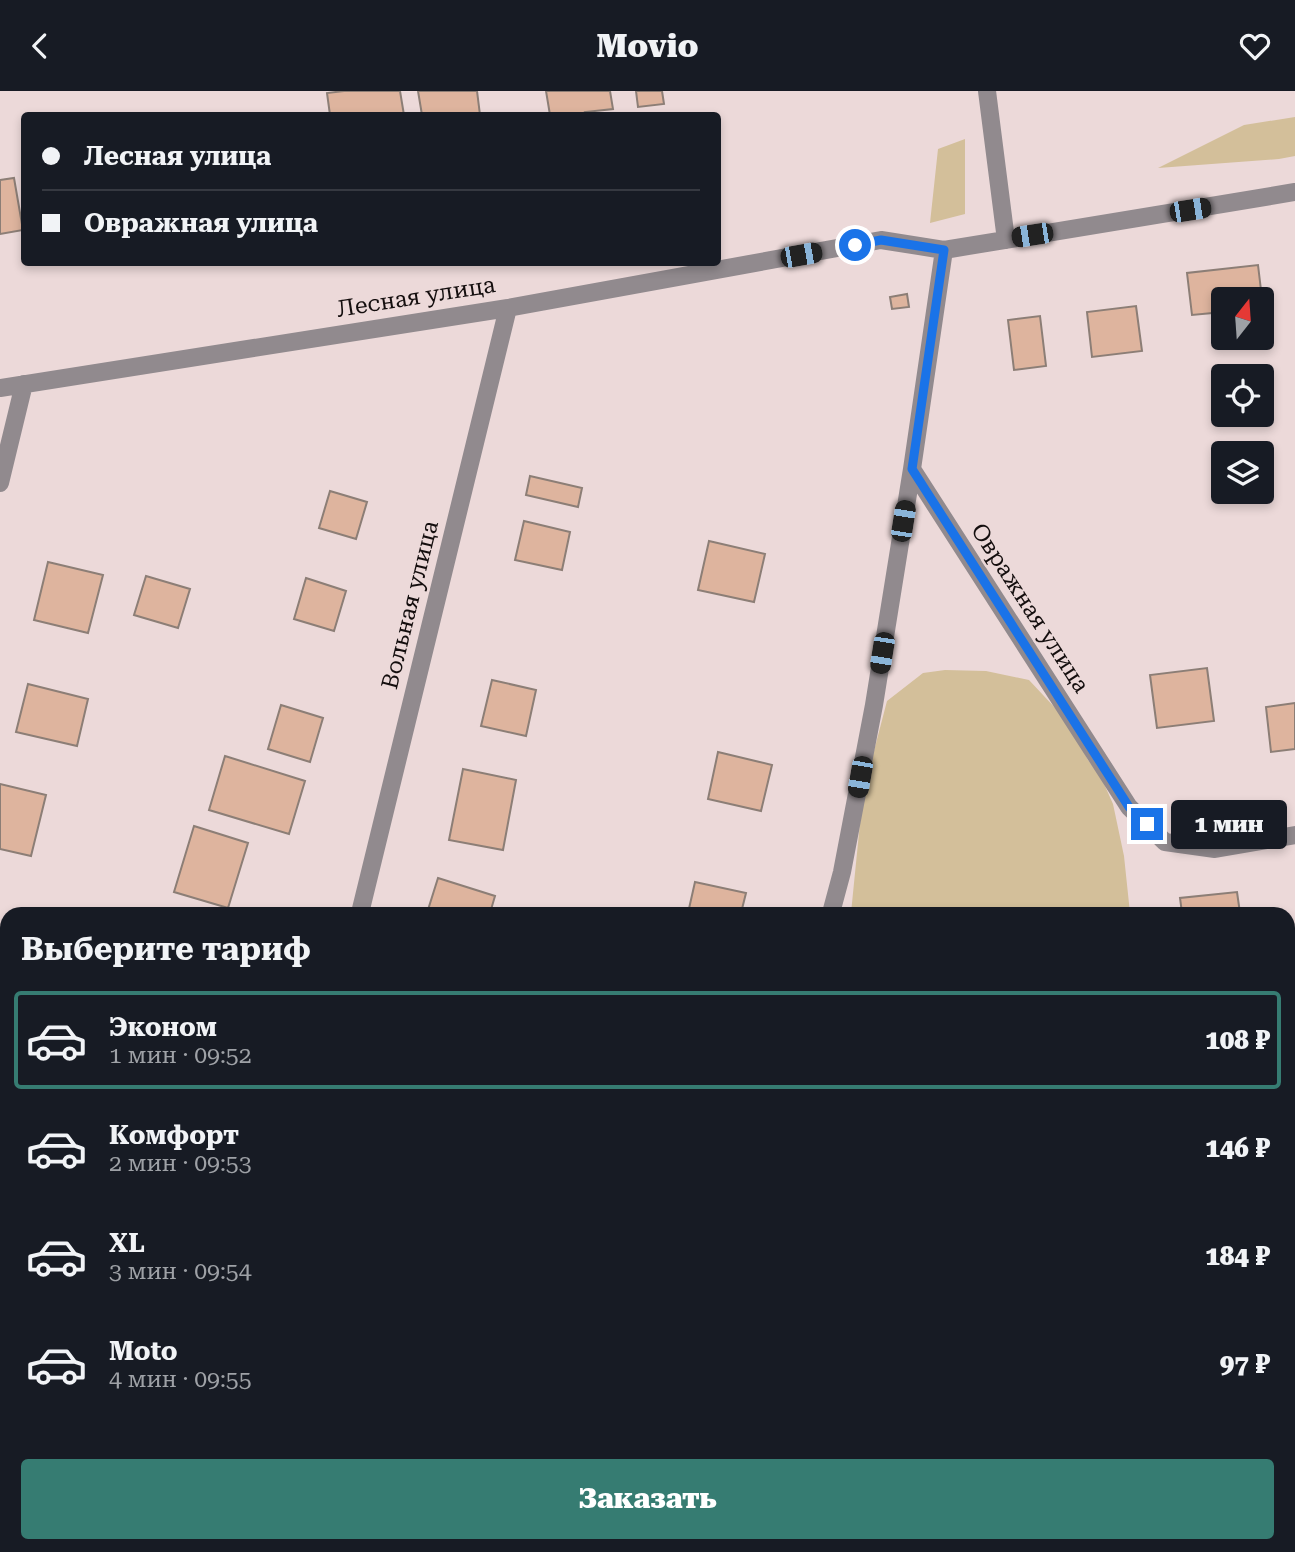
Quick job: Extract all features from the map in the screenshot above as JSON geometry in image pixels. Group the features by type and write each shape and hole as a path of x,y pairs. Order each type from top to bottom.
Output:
{"street":[{"path":"987,91 1006,240"},
{"name":"Лесная улица","path":"0,388 508,308 881,240 944,250 1295,192"},
{"path":"833,907 874,705 944,250"},
{"name":"Вольная улица","path":"361,907 508,308"},
{"path":"0,483 24,384"},
{"name":"Овражная улица","path":"912,469 1129,807 1165,842 1215,849 1295,835"}],"shaded area":[{"path":"1295,117 1295,156 1158,168 1244,125"},
{"path":"965,139 965,214 930,223 938,149"},
{"path":"945,670 986,671 1029,680 1058,711 1101,777 1113,804 1124,856 1129,907 852,907 863,793 887,701 923,673"}],"building":[{"path":"400,91 404,112 330,112 327,93"},
{"path":"418,91 477,91 480,112 422,112"},
{"path":"546,91 610,91 613,109 550,112"},
{"path":"636,91 662,91 664,104 638,107"},
{"path":"14,178 21,230 0,234 0,180"},
{"path":"1258,265 1261,287 1211,287 1211,313 1192,315 1187,273"},
{"path":"907,294 909,307 892,309 890,297"},
{"path":"1136,306 1142,351 1092,357 1087,312"},
{"path":"1040,316 1046,366 1014,370 1008,320"},
{"path":"530,476 582,488 578,507 526,495"},
{"path":"330,491 367,502 356,539 319,528"},
{"path":"524,521 570,532 562,570 515,560"},
{"path":"709,541 765,554 754,602 698,590"},
{"path":"48,562 103,575 88,633 34,620"},
{"path":"146,576 190,589 178,628 134,615"},
{"path":"306,578 346,591 334,631 294,619"},
{"path":"1207,668 1214,721 1157,728 1150,675"},
{"path":"492,680 536,690 526,736 481,726"},
{"path":"28,684 88,699 77,746 16,732"},
{"path":"1295,703 1295,749 1271,752 1266,707"},
{"path":"281,705 323,718 310,762 268,749"},
{"path":"718,752 772,765 761,811 708,799"},
{"path":"225,756 305,781 289,834 209,810"},
{"path":"463,769 516,780 503,850 449,840"},
{"path":"0,784 46,795 31,856 0,849"},
{"path":"194,826 248,843 228,907 174,892"},
{"path":"438,878 495,896 492,907 429,907"},
{"path":"695,882 746,893 742,907 689,907"},
{"path":"1237,892 1239,907 1181,907 1180,898"}],"route":[{"path":"855,245 881,240 944,250 912,469 1129,807 1147,824"}]}
